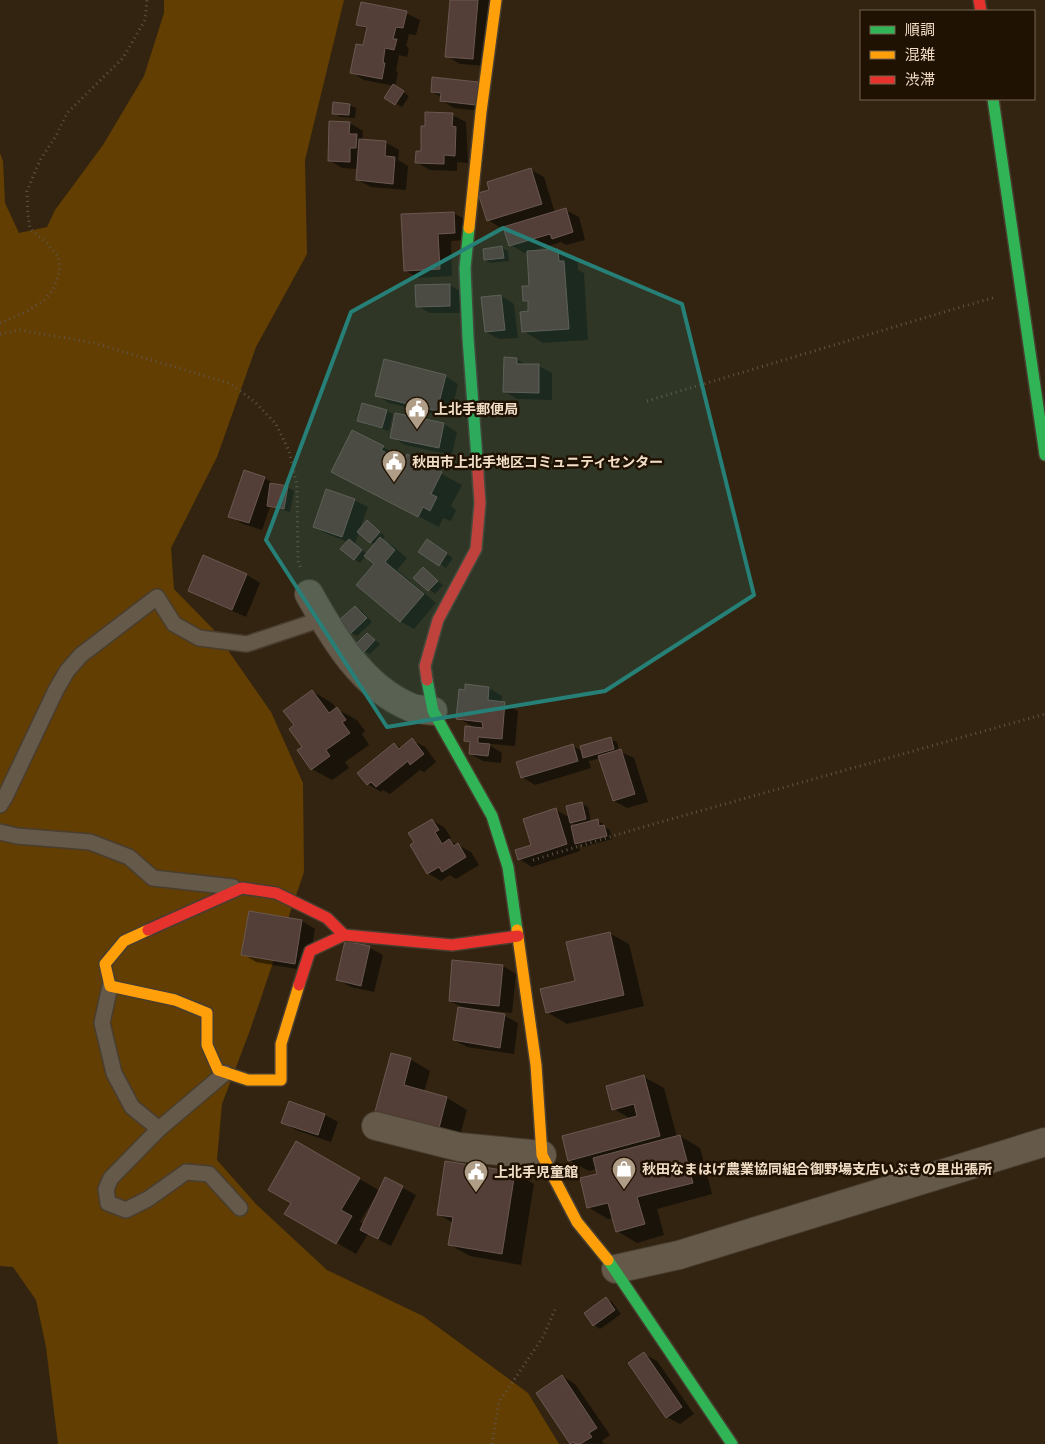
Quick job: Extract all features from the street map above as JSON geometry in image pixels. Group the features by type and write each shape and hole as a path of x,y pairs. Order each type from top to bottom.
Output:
{"street":[{"path":"496,0 481,112 465,268 480,503 476,549 438,620 425,666 433,711 492,816 508,867 536,1065 542,1154 577,1222 616,1268 732,1444"},
{"path":"993,100 1045,455"},
{"path":"308,594 322,619 356,666 380,689 411,708 433,711"},
{"path":"344,935 327,918 276,893 242,888 124,941 105,964 110,986 175,1000 207,1013 207,1045 218,1070 248,1080 281,1080 281,1044 310,951 344,935 452,945 518,936"},
{"path":"376,1126 459,1147 542,1154"},
{"path":"616,1268 679,1255 1045,1142"}],"lane":[{"path":"0,805 67,671 81,655 156,596 174,624 199,638 247,644 322,619"},
{"path":"0,832 17,836 90,842 129,857 153,878 242,888"},
{"path":"110,986 102,1023 114,1073 132,1107 159,1129"},
{"path":"225,1073 159,1129 111,1178 106,1189 108,1203 126,1210 148,1199 186,1172 209,1174 240,1208"}],"path":[{"path":"0,324 26,312 44,300 53,290 60,270 58,256 47,242 30,230 27,191 40,160 68,114 123,58 145,20 147,0"},
{"path":"647,401 964,306"},
{"path":"0,334 20,330 94,343 230,383 255,402 276,424 289,451 297,486 298,560 308,594"},
{"path":"508,867 1045,714"},
{"path":"492,1444 499,1402 543,1337 556,1307"}],"highlighted area":[{"path":"503,228 682,304 754,595 605,691 387,727 266,540 351,312"}],"shaded area":[{"path":"164,0 344,0 305,160 307,254 256,347 217,457 171,548 174,589 214,630 271,712 303,783 304,872 249,1033 222,1104 217,1160 257,1205 327,1270 423,1316 528,1393 559,1444 58,1444 46,1347 36,1300 13,1267 0,1266 0,153 3,161 5,203 19,233 47,227 55,210 103,145 144,76 164,13"}],"building":[{"path":"450,0 478,0 473,59 445,57"},
{"path":"361,2 407,11 403,28 396,27 393,39 397,39 394,50 385,48 382,79 350,73 356,44 363,45 367,27 356,25"},
{"path":"432,77 478,82 476,105 440,101 441,93 431,92"},
{"path":"393,84 404,91 395,105 384,98"},
{"path":"333,102 350,104 349,115 332,114"},
{"path":"425,112 453,113 452,126 456,127 455,156 444,155 444,164 415,163 416,151 421,151 421,126 425,126"},
{"path":"329,121 350,122 349,134 357,134 356,148 350,148 350,162 328,161"},
{"path":"359,139 386,141 385,156 395,157 393,184 356,180"},
{"path":"531,168 542,204 487,221 478,193 489,190 487,182"},
{"path":"566,208 573,232 552,239 550,234 509,246 503,227"},
{"path":"454,212 455,233 438,234 440,269 404,271 401,214"},
{"path":"502,246 504,258 484,260 483,249"},
{"path":"558,249 559,261 564,261 569,329 522,332 520,312 528,311 528,301 523,301 522,286 529,286 527,251"},
{"path":"450,284 450,306 416,307 415,285"},
{"path":"501,295 505,330 485,332 481,297"},
{"path":"504,357 517,358 517,364 539,364 539,393 503,392"},
{"path":"384,359 446,375 437,411 375,396"},
{"path":"362,403 387,410 382,428 357,421"},
{"path":"395,413 444,423 439,448 390,438"},
{"name":"秋田市上北手地区コミュニティセンター","path":"352,430 384,446 381,450 404,462 407,454 442,472 431,494 437,497 430,511 423,507 418,517 331,472"},
{"path":"244,470 265,477 249,523 228,517"},
{"path":"270,483 288,486 284,509 267,506"},
{"path":"326,489 355,499 342,537 313,527"},
{"path":"367,520 380,532 370,543 357,532"},
{"path":"380,537 395,550 385,562 424,594 400,622 356,585 374,564 364,556"},
{"path":"349,539 362,550 354,560 340,549"},
{"path":"427,539 447,553 439,566 418,552"},
{"path":"203,555 247,574 232,610 188,591"},
{"path":"423,567 438,581 428,591 413,578"},
{"path":"355,606 367,618 350,634 338,621"},
{"path":"367,633 375,640 364,652 356,644"},
{"path":"465,684 489,687 488,700 505,702 502,739 478,737 478,743 490,744 488,756 469,754 470,742 464,741 465,726 483,728 482,722 456,719 459,689 465,690"},
{"path":"312,690 329,713 337,707 346,720 342,722 350,733 326,750 330,756 311,770 297,750 302,747 289,729 294,725 283,711"},
{"path":"611,737 614,749 583,758 580,746"},
{"path":"412,738 424,754 410,765 408,761 376,787 371,782 367,785 357,773 394,743 399,749"},
{"path":"573,744 578,761 521,778 516,762"},
{"path":"621,749 635,794 613,801 598,756"},
{"path":"582,802 586,819 570,823 566,806"},
{"path":"556,808 567,844 518,860 515,850 531,845 523,819"},
{"path":"432,819 439,830 435,832 442,844 449,839 454,846 458,843 466,857 442,872 439,867 427,874 410,845 414,842 408,833"},
{"path":"598,819 599,826 604,825 607,836 575,844 571,826"},
{"path":"249,911 302,920 295,964 241,955"},
{"path":"610,932 624,995 546,1013 540,989 575,981 566,942"},
{"path":"345,941 370,946 361,986 336,980"},
{"path":"452,960 503,965 499,1006 449,1001"},
{"path":"458,1007 505,1014 500,1048 453,1040"},
{"path":"391,1053 411,1058 404,1085 447,1097 438,1132 374,1115"},
{"path":"644,1075 660,1136 568,1161 562,1136 637,1116 634,1104 612,1110 606,1086"},
{"path":"289,1101 325,1114 318,1135 281,1123"},
{"name":"秋田なまはげ農業協同組合御野場支店いぶきの里出張所","path":"680,1135 693,1183 637,1197 645,1224 616,1232 608,1203 587,1208 580,1178 597,1174 593,1158"},
{"path":"296,1141 360,1178 341,1210 352,1216 336,1244 284,1214 291,1203 268,1190"},
{"name":"上北手児童館","path":"445,1161 515,1172 502,1254 448,1245 453,1217 437,1215"},
{"path":"385,1177 403,1186 378,1239 360,1230"},
{"path":"606,1297 615,1310 593,1326 584,1313"},
{"path":"644,1352 682,1407 666,1418 628,1363"},
{"path":"562,1375 597,1428 589,1433 592,1437 580,1444 573,1442 570,1444 536,1393"}],"traffic: fast":[{"path":"993,100 1045,455"},
{"path":"469,228 465,268 477,459"},
{"path":"427,680 433,711 492,816 508,867 517,930"},
{"path":"608,1260 732,1444"}],"traffic: slow":[{"path":"469,228 481,112 496,0"},
{"path":"148,930 124,941 105,964 110,986 175,1000 207,1013 207,1045 218,1070 248,1080 281,1080 281,1044 299,985"},
{"path":"517,930 536,1065 542,1155 577,1222 608,1260"}],"traffic: jam":[{"path":"979,0 981,10"},
{"path":"427,680 425,666 438,620 476,549 480,503 477,459"},
{"path":"148,930 242,888 276,893 327,918 344,935"},
{"path":"299,985 310,951 344,935 452,945 518,936"}],"place":[{"name":"上北手郵便局","path":"417,430"},
{"name":"秋田市上北手地区コミュニティセンター","path":"394,483"},
{"name":"秋田なまはげ農業協同組合御野場支店いぶきの里出張所","path":"624,1190"},
{"name":"上北手児童館","path":"476,1193"}]}
